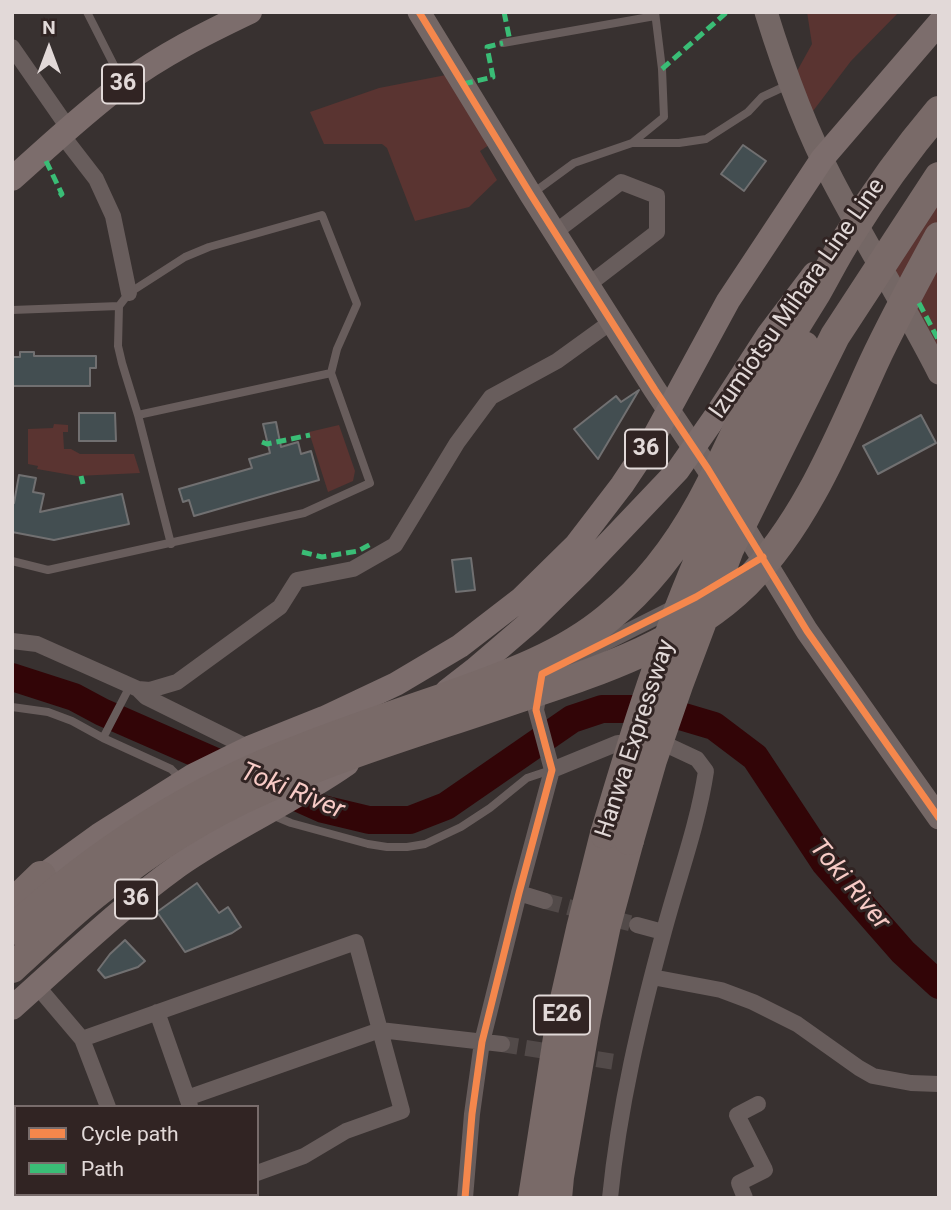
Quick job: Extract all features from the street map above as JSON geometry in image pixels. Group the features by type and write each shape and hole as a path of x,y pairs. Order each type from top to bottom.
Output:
{"highway":[{"path":"12,930 79,872 148,825 202,793 248,770 298,750 527,667 571,645 609,618 643,585 700,505 758,388 848,237 885,182 939,111"},
{"name":"Hanwa Expressway","path":"557,1198 586,1019 606,925 628,757 677,615 707,542 807,340 848,268 939,132"},
{"name":"Hanwa Expressway","path":"533,1198 562,1012 581,929 617,837 652,760 729,550 835,336 939,177"},
{"path":"12,968 116,877 175,836 263,789 359,752 611,665 690,626 723,604 748,581 774,550 819,479 874,362 939,237"},
{"path":"12,904 41,876"}],"main road":[{"name":"36","path":"12,179 124,83 186,44 250,12"},
{"name":"Izumiotsu Mihara Line Line","path":"12,898 99,835 189,778 243,751 324,718 396,684 460,646 521,599 576,545 622,485 654,437 728,301 822,159 939,23"},
{"name":"Izumiotsu Mihara Line Line","path":"12,1008 136,899 178,866 328,777 474,670 530,622 678,470 768,335 867,196 939,120"}],"street":[{"path":"419,12 554,233 694,448 807,631 939,818"},
{"path":"766,12 790,84 822,159 865,243 939,373"},
{"path":"12,47 96,179 113,216 124,300"},
{"path":"554,233 621,182 657,196 657,232 587,285"},
{"path":"12,641 37,644 134,687 150,690 177,682 280,607 297,580 353,569 395,545 457,443 491,397 557,361 611,322"},
{"path":"465,1198 482,1042 552,770 536,710 542,674 696,597 763,557"},
{"path":"134,687 146,697 243,751"},
{"path":"552,770 618,743 667,745 696,759 706,771 652,977 623,1063 610,1198"},
{"path":"519,893 545,901"},
{"path":"637,925 663,932"},
{"path":"82,1039 356,942 402,1111 346,1131 304,1156 259,1172"},
{"path":"652,977 721,990 753,1002 796,1024 873,1076 911,1083 939,1084"},
{"path":"37,986 82,1039 107,1105"},
{"path":"157,1012 188,1102 380,1030 502,1044"},
{"path":"745,1198 739,1183 765,1170 737,1115 758,1104"}],"lane":[{"path":"87,12 124,83"},
{"path":"503,43 655,14 662,69 664,117 632,143"},
{"path":"531,195 574,163 632,143 679,143 706,139 748,112 762,97 790,84"},
{"path":"12,310 124,300 186,257 209,247 322,215 357,304 337,349 331,373 370,484 304,513 171,544 48,570 12,561"},
{"path":"124,300 118,346 171,544"},
{"path":"138,415 331,373"},
{"path":"103,738 134,687"},
{"path":"12,707 48,712 72,721 189,778"},
{"path":"269,811 291,823 368,844 407,847 425,844 461,827 527,778 552,770"}],"shaded area":[{"path":"807,12 899,12 851,61 810,115 796,73 812,44"},
{"path":"446,75 489,145 480,151 497,180 469,207 415,221 387,148 382,144 324,144 310,112 379,88"},
{"path":"939,172 939,353 878,243"},
{"path":"54,424 68,425 68,432 63,432 64,449 80,454 134,454 140,473 77,476 37,469 38,466 28,464 28,429 53,428"},
{"path":"339,425 355,471 353,481 328,492 309,432"}],"building":[{"path":"743,145 766,161 744,191 721,174"},
{"path":"20,352 34,352 34,356 96,356 96,368 90,368 90,386 12,386 12,357 20,357"},
{"path":"639,390 598,459 574,429 616,396 621,402"},
{"path":"79,413 115,413 116,441 79,441"},
{"path":"921,415 936,443 878,474 863,446"},
{"path":"276,422 281,447 298,442 301,454 311,451 319,480 194,516 189,500 183,502 179,489 252,468 249,459 270,453 263,424"},
{"path":"19,475 36,478 33,492 44,494 40,512 122,494 129,524 54,540 12,532 12,502 14,503"},
{"path":"471,558 475,590 456,592 452,560"},
{"path":"197,883 219,913 228,907 241,927 185,952 157,912"},
{"path":"125,940 145,961 138,967 105,978 98,970"}],"waterway":[{"name":"Toki River","path":"12,677 74,697 239,772"},
{"name":"Toki River","path":"276,788 323,809 369,820 410,820 446,806 572,719 602,709 632,709 677,715 714,726 755,757 825,863 903,952 939,985"}],"tunnel":[{"path":"545,901 637,925"},
{"path":"502,1044 615,1062"}],"marked path":[{"path":"504,12 510,41"},
{"path":"662,69 727,12"},
{"path":"463,84 493,77 487,47 503,43"},
{"path":"46,161 62,194 59,196"},
{"path":"919,303 939,341"},
{"path":"262,442 267,444 310,435"},
{"path":"81,476 83,484"},
{"path":"302,552 322,557 358,551 371,544"}],"cycle path":[{"path":"419,12 531,195 708,469 807,631 939,818"},
{"path":"465,1198 472,1114 482,1042 552,770 536,710 542,674 696,597 763,557"}]}
